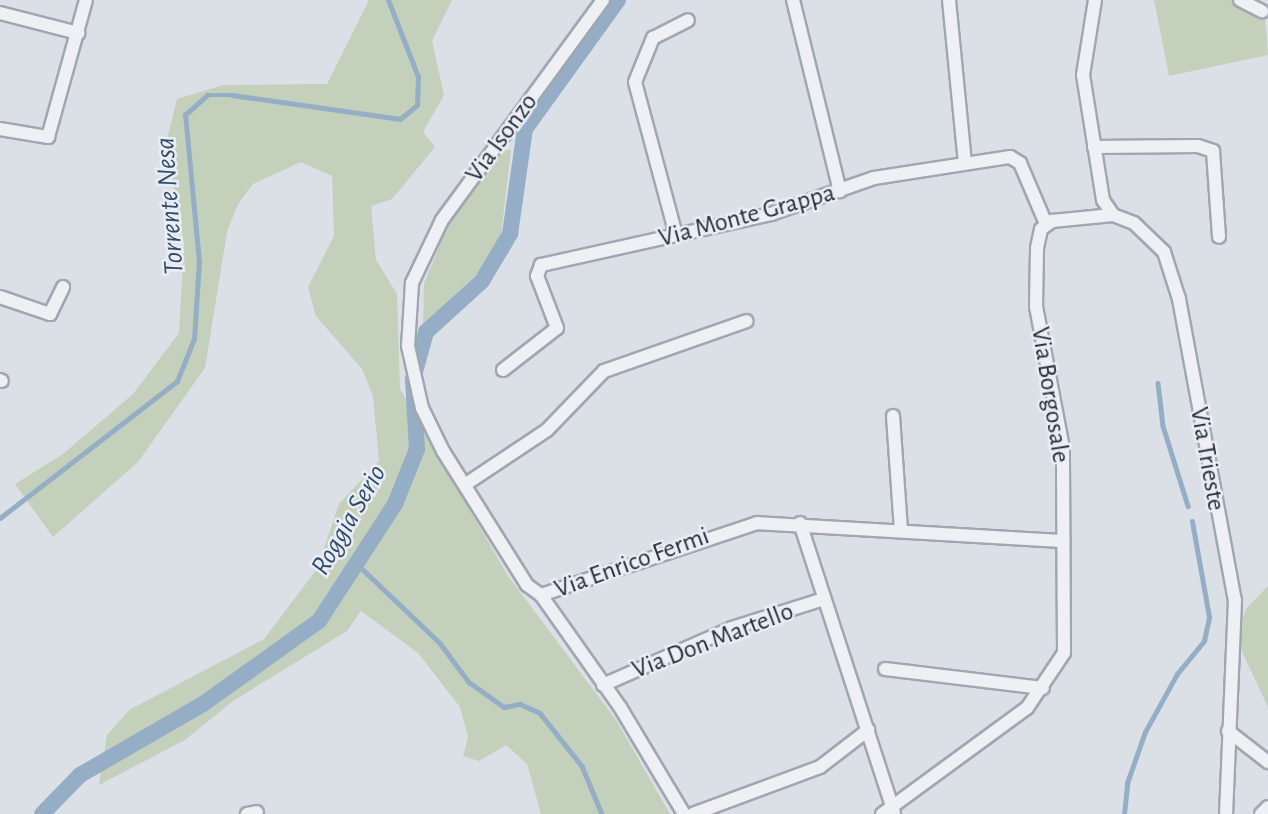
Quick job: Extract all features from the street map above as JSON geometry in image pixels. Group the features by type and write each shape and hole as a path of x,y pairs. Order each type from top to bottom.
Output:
{"street":[{"path":"0,129 48,137 86,0"},
{"name":"Via Isonzo","path":"466,484 422,408 408,346 412,283 442,220 603,0"},
{"path":"793,0 840,191"},
{"path":"949,0 965,162"},
{"path":"1046,224 1113,215 1103,200 1083,75 1095,0"},
{"path":"1240,0 1262,11"},
{"path":"0,13 78,33"},
{"path":"676,235 635,82 653,38 688,20"},
{"path":"1094,147 1213,151 1219,237"},
{"name":"Via Monte Grappa","path":"503,370 557,328 537,276 541,265 676,235 840,191 874,178 965,162 1016,158 1046,224"},
{"name":"Via Trieste","path":"1113,215 1134,223 1164,252 1179,299 1234,600 1226,814"},
{"name":"Via Borgosale","path":"883,814 894,810 999,732 1043,688 1064,653 1068,626 1063,541 1063,448 1036,307 1037,247 1046,224"},
{"path":"0,297 50,314 63,287"},
{"path":"466,484 547,430 604,371 747,321"},
{"path":"893,416 901,530"},
{"name":"Via Enrico Fermi","path":"466,484 527,585 541,595 722,531 800,523 1063,541"},
{"name":"Via Don Martello","path":"800,523 894,810"},
{"path":"541,595 603,685 684,814"},
{"name":"Via Don Martello","path":"603,685 732,628 824,598"},
{"path":"885,669 1043,688"},
{"path":"693,814 820,767 853,748 868,730"},
{"path":"1228,731 1268,762"},
{"path":"1261,814 1268,807"}],"green space":[{"path":"369,0 452,0 432,41 444,95 423,132 435,147 392,199 371,206 376,260 397,294 400,389 508,576 616,720 670,814 541,814 527,764 506,745 479,761 463,756 468,737 460,707 418,653 361,611 347,631 233,701 185,740 99,785 107,735 129,710 264,639 317,569 339,504 379,461 373,396 362,369 316,316 308,287 334,236 332,176 301,162 253,184 238,204 227,232 205,368 138,462 53,537 15,484 63,454 133,394 179,333 184,244 166,143 177,99 223,85 327,84"},
{"path":"1154,0 1233,0 1265,19 1268,55 1169,76"},
{"path":"504,150 511,150 501,235 478,273 423,325 424,284 447,227"},
{"path":"1268,586 1268,707 1236,639 1246,609"}],"waterway":[{"name":"Torrente Nesa","path":"0,518 177,381 194,339 199,262 185,115 207,95 232,95 400,119 417,105 418,77 388,0"},
{"name":"Roggia Serio","path":"42,814 80,775 203,704 319,621 395,504 417,449 413,379 426,332 482,281 510,234 525,129 618,0"},
{"path":"1158,383 1163,426 1188,506"},
{"path":"1124,814 1127,783 1145,732 1177,674 1204,641 1209,617 1192,522"},
{"path":"356,563 440,643 469,682 504,707 520,704 540,713 582,766 602,814"}]}
